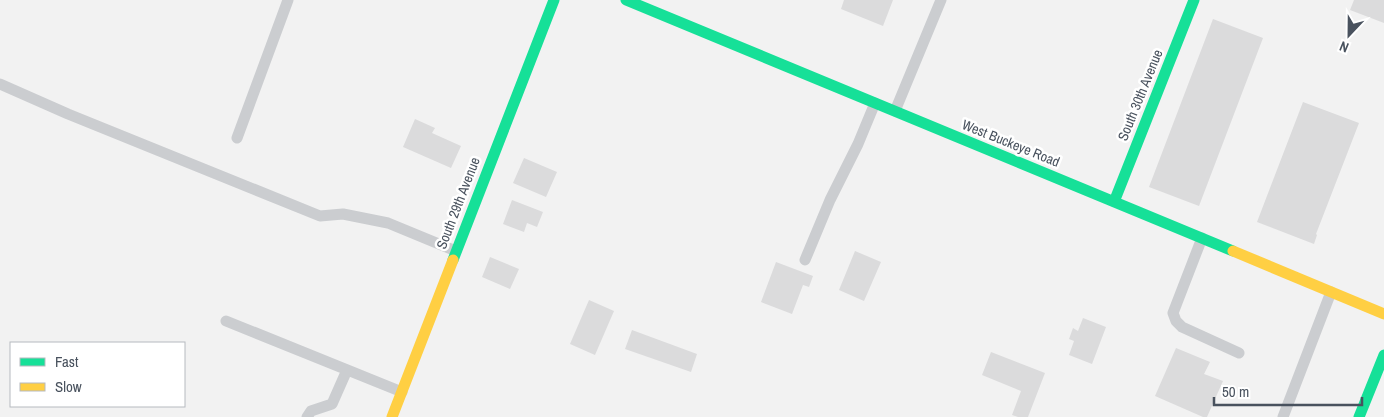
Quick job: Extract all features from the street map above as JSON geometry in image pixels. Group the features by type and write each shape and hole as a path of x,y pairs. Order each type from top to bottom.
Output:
{"main road":[{"name":"South 29th Avenue","path":"392,417 554,0"},
{"name":"West Buckeye Road","path":"626,0 1384,314"},
{"name":"South 30th Avenue","path":"1114,202 1194,0"},
{"path":"1359,417 1384,355"}],"lane":[{"path":"237,138 288,0"},
{"path":"895,111 940,0"},
{"path":"0,84 68,114 320,216 344,214 388,223 456,251"},
{"path":"805,260 830,200 858,144 875,103"},
{"path":"1202,238 1173,313 1176,321 1182,327 1239,353"},
{"path":"1283,417 1332,292"},
{"path":"226,321 402,392"},
{"path":"307,417 312,411 332,404 346,370"}],"building":[{"path":"844,0 893,0 883,26 841,9"},
{"path":"1354,0 1384,0 1384,23 1350,10"},
{"path":"1213,19 1263,38 1199,206 1149,187"},
{"path":"1303,102 1359,123 1316,234 1314,244 1257,222"},
{"path":"415,119 435,128 432,133 461,146 451,168 403,147"},
{"path":"524,158 557,172 546,197 513,183"},
{"path":"512,200 543,212 537,227 527,223 524,232 503,224"},
{"path":"855,251 881,262 864,301 839,290"},
{"path":"490,257 519,269 510,289 482,277"},
{"path":"776,262 813,276 809,287 803,285 792,314 761,302"},
{"path":"589,300 614,311 595,355 570,344"},
{"path":"1083,318 1106,327 1092,364 1069,355 1074,341 1069,339 1073,328 1078,331"},
{"path":"632,330 697,354 691,372 625,349"},
{"path":"1176,348 1210,362 1204,374 1223,381 1207,417 1155,396"},
{"path":"991,352 1045,373 1028,417 1012,415 1021,391 982,375"}],"traffic: fast":[{"path":"453,260 554,0"},
{"path":"626,0 1233,251"},
{"path":"1114,202 1194,0"},
{"path":"1359,417 1384,355"}],"traffic: slow":[{"path":"1233,251 1384,314"},
{"path":"392,417 453,260"}]}
